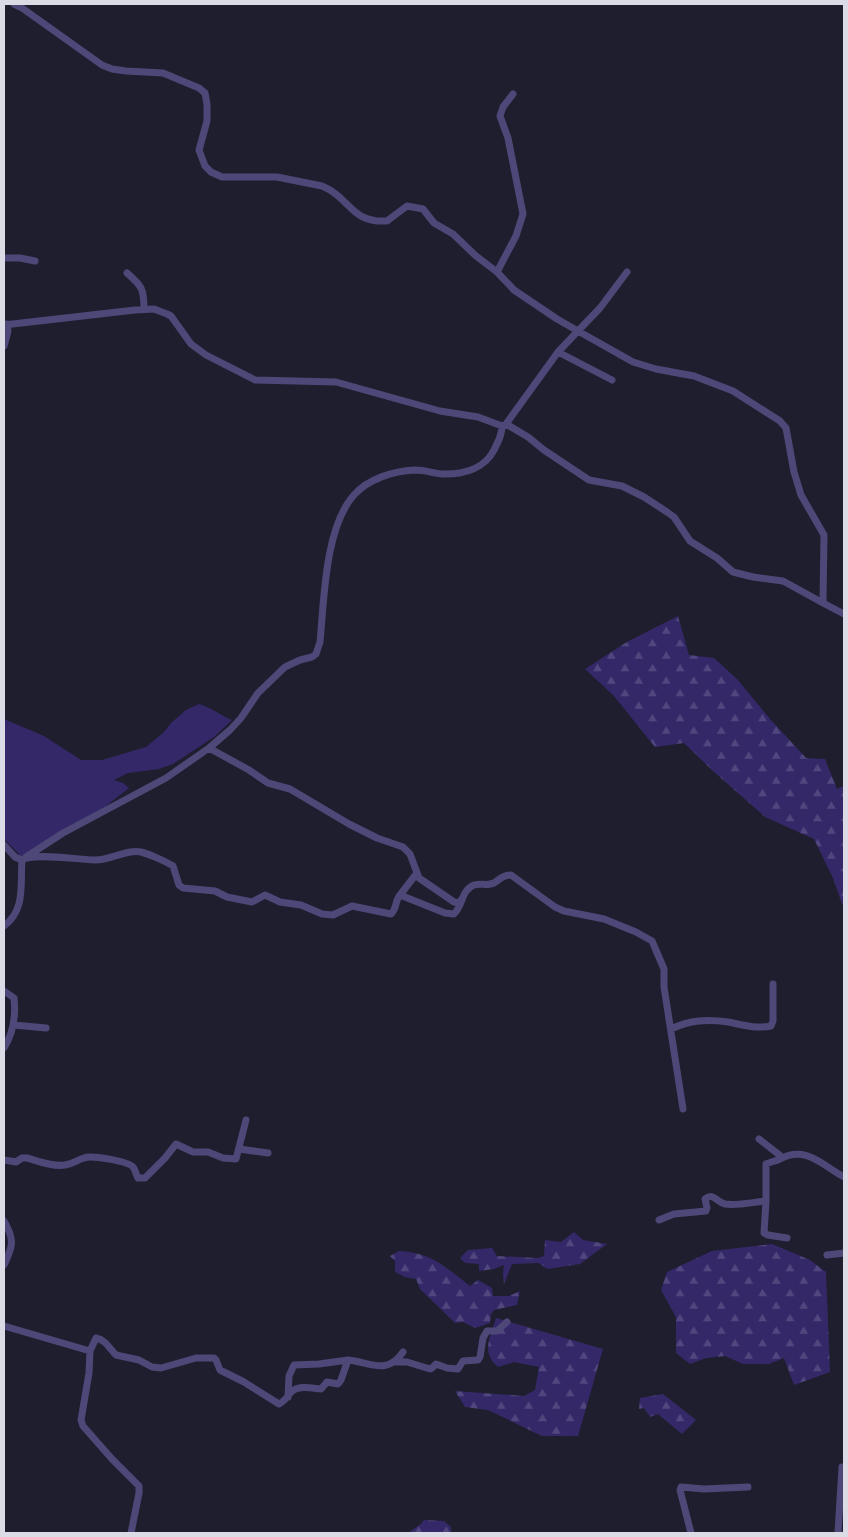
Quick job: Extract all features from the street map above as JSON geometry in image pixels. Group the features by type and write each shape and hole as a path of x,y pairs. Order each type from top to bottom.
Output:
{"street":[{"path":"14,4 102,65 126,71 163,73 200,88 205,93 207,104 206,126 199,150 205,166 211,172 222,177 277,176 322,186 334,192 360,216 368,220 387,221 407,206 420,207 434,224 453,234 476,256 497,272 514,290 557,319 633,362 656,369 694,376 733,391 780,421 786,428 794,472 801,495 824,535 823,603"},
{"path":"497,272 516,236 523,214 508,138 501,120 502,108 513,94"},
{"path":"4,258 20,258 35,261"},
{"path":"24,859 63,833 166,778 209,748 230,730 241,718 258,693 284,667 312,657 318,649 329,558 334,536 352,497 364,485 370,482 402,472 415,470 446,474 478,468 486,462 492,454 504,425 558,352 600,308 627,272"},
{"path":"127,273 140,284 143,290 144,309"},
{"path":"4,346 8,331 5,325 154,309 171,316 191,344 206,356 255,380 336,382 504,425 528,437 581,475 595,482 622,486 644,497 674,517 690,541 717,558 734,572 746,576 783,581 844,614"},
{"path":"558,352 612,380"},
{"path":"209,748 268,783 288,788 349,824 377,838 403,847 410,854 421,880 454,902 460,904 464,894 474,885 490,884 504,876 511,876 555,907 609,921 652,941 664,969 663,982 684,1109"},
{"path":"4,845 15,857 24,859 102,860 114,858 128,852 141,852 173,866 182,888 215,891 252,902 265,895 283,903 301,905 322,914 333,915 352,906 391,914 394,911 398,897 417,873"},
{"path":"4,926 11,920 20,903 24,859"},
{"path":"400,895 451,914 457,912 464,894"},
{"path":"670,1029 690,1021 699,1020 720,1021 745,1026 771,1026 774,1021 773,984"},
{"path":"4,991 14,998 15,1007 14,1025 4,1048"},
{"path":"14,1025 46,1028"},
{"path":"4,1160 16,1162 25,1158 62,1165 76,1162 83,1158 97,1158 119,1161 132,1166 137,1177 143,1178 147,1177 176,1144 193,1152 208,1152 234,1160 237,1158 246,1120"},
{"path":"759,1139 782,1157"},
{"path":"239,1149 268,1153"},
{"path":"787,1238 764,1233 766,1164 794,1154 807,1155 844,1177"},
{"path":"659,1220 674,1214 706,1211 705,1199 711,1196 715,1197 720,1203 730,1205 766,1201"},
{"path":"4,1221 12,1234 12,1243 4,1265"},
{"path":"827,1255 844,1253"},
{"path":"288,1396 289,1376 294,1365 348,1360 384,1366 394,1362 407,1362 432,1368 436,1364 458,1369 464,1361 478,1360 483,1338 487,1331 497,1331 507,1322"},
{"path":"4,1326 90,1351"},
{"path":"131,1533 139,1486 83,1426 81,1420 89,1373 90,1351 96,1338 106,1343 116,1355 139,1360 152,1367 161,1368 196,1358 214,1358 220,1370 244,1382 273,1402 281,1404 293,1390 312,1387 321,1389 327,1382 338,1384 348,1360"},
{"path":"394,1362 403,1352"},
{"path":"838,1533 842,1467"},
{"path":"691,1533 680,1490 681,1487 748,1488"}],"green space":[{"path":"678,616 689,655 714,658 737,679 806,758 825,759 837,789 844,786 844,905 814,839 765,817 684,743 655,747 614,696 585,669 627,642"},
{"path":"199,704 232,720 214,737 173,764 159,769 128,773 114,780 123,783 129,788 102,809 22,857 4,839 4,719 44,736 81,760 102,760 146,747 186,710"},
{"path":"574,1232 583,1240 607,1244 580,1264 547,1269 539,1263 512,1264 504,1284 504,1265 494,1269 479,1271 479,1264 465,1263 460,1258 468,1250 492,1248 497,1256 538,1258 544,1256 545,1240 561,1242"},
{"path":"772,1244 810,1260 826,1272 830,1372 794,1385 784,1358 769,1364 743,1364 725,1356 706,1358 690,1364 676,1353 676,1317 661,1290 667,1272 712,1251"},
{"path":"399,1251 420,1254 429,1258 445,1267 470,1286 478,1280 492,1288 493,1296 509,1296 520,1291 517,1305 494,1310 491,1314 490,1323 475,1328 463,1322 455,1323 420,1289 416,1279 405,1277 395,1272 395,1261 390,1256"},
{"path":"496,1318 603,1349 578,1436 542,1436 488,1410 465,1407 455,1391 524,1396 535,1390 539,1367 514,1362 498,1367 489,1356 488,1344"},
{"path":"663,1394 696,1420 682,1434 658,1414 650,1417 644,1408 639,1409 640,1398"},
{"path":"424,1520 444,1521 451,1527 451,1533 408,1533"}]}
